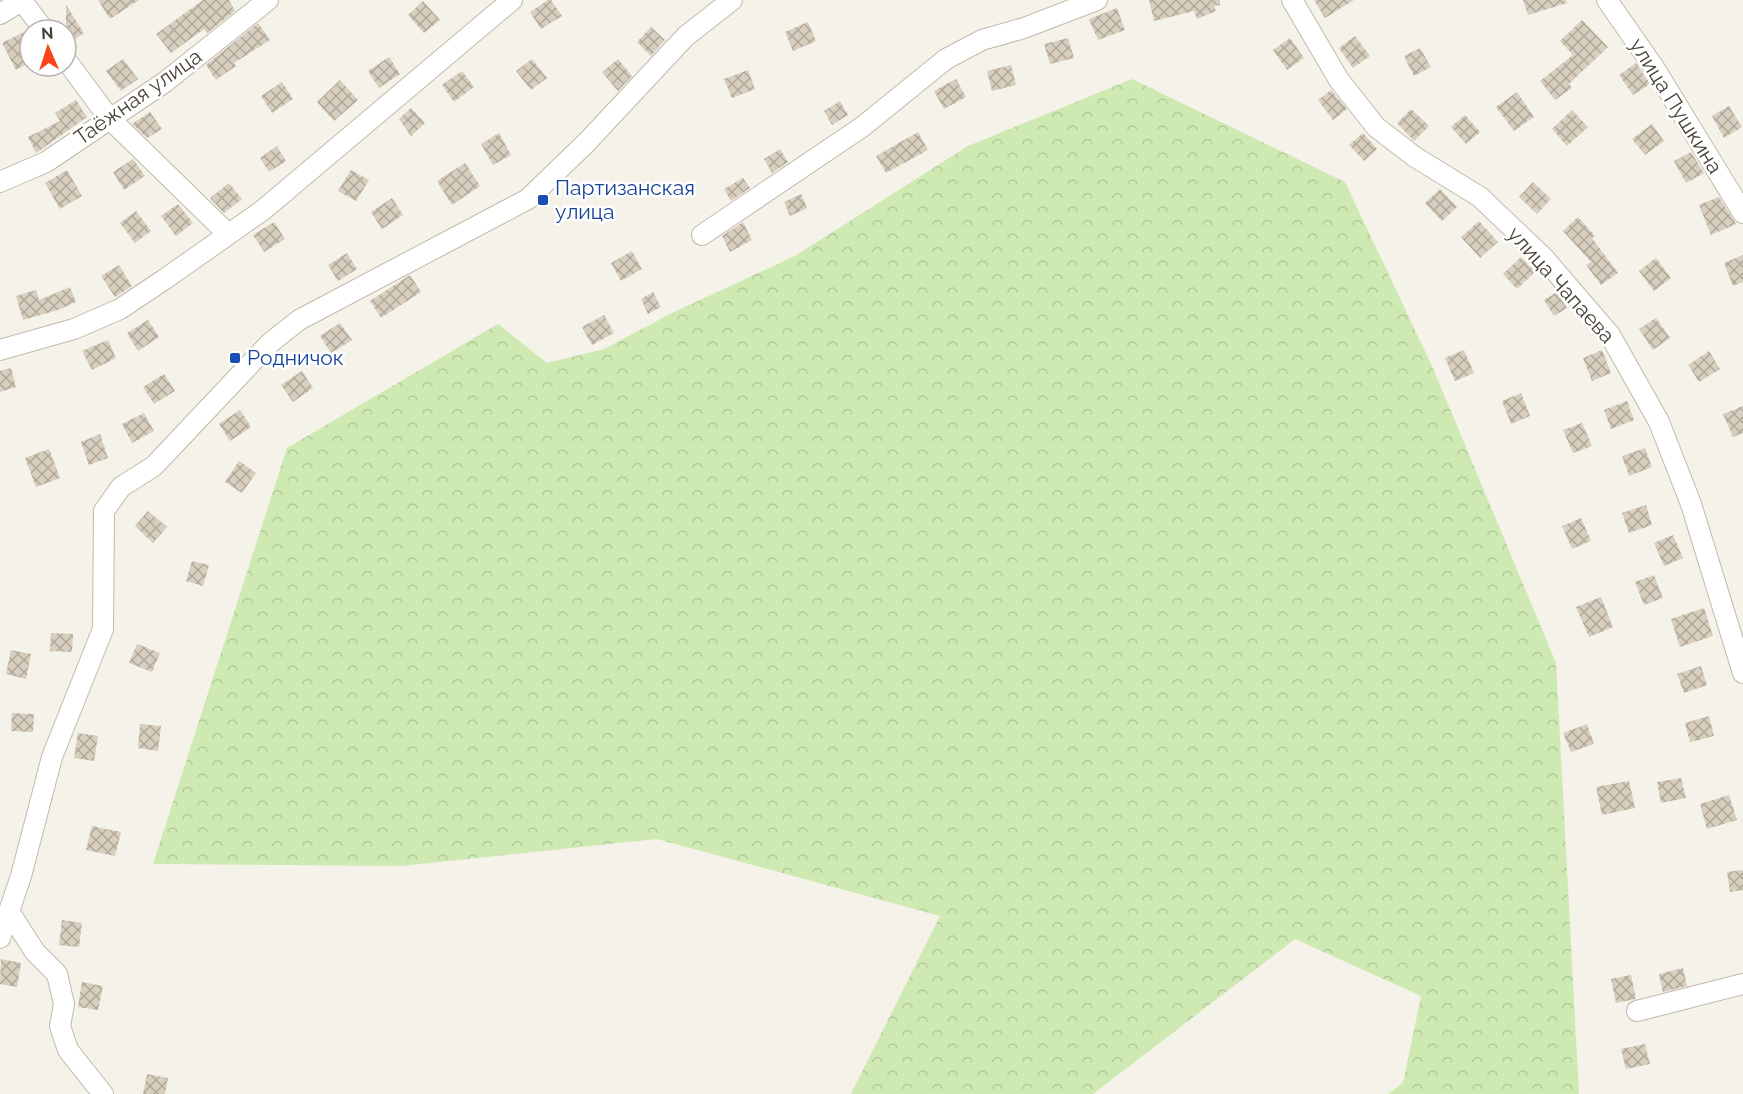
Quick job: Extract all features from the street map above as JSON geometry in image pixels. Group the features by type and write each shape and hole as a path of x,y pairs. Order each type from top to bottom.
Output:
{"street":[{"path":"0,14 23,0 36,18"},
{"name":"Таёжная улица","path":"0,182 46,162 165,82 268,0"},
{"path":"0,350 74,329 120,309 263,210 512,0"},
{"path":"0,938 10,913 52,757 102,629 104,511 121,487 154,466 270,343 299,320 528,199 587,142 686,36 732,0"},
{"path":"702,235 862,127 946,59 982,40 1024,28 1097,0"},
{"name":"улица Чапаева","path":"1292,0 1339,80 1376,127 1415,157 1480,197 1544,258 1610,335 1659,422 1691,504 1743,673"},
{"name":"улица Пушкина","path":"1607,0 1655,69 1743,213"},
{"path":"78,76 109,118 228,234"},
{"path":"10,913 34,952 57,974 64,1004 60,1026 68,1050 102,1094"},
{"path":"1637,1011 1743,984"}],"green space":[{"path":"1132,79 1345,182 1432,366 1556,663 1579,1094 1388,1094 1403,1083 1421,996 1295,939 1093,1094 851,1094 940,916 657,839 401,866 153,864 287,448 498,324 547,363 604,349 672,313 795,256 968,146"}],"building":[{"path":"98,0 139,0 110,19"},
{"path":"203,0 229,0 235,11 207,33 204,29 171,53 156,34"},
{"path":"551,0 562,16 541,29 530,12"},
{"path":"1149,0 1220,0 1220,5 1214,6 1216,11 1197,19 1194,11 1154,21"},
{"path":"1314,0 1354,0 1325,18"},
{"path":"1523,0 1566,0 1567,3 1528,15"},
{"path":"423,1 440,20 424,33 408,15"},
{"path":"66,5 74,18 66,18"},
{"path":"1117,8 1125,30 1098,40 1089,19"},
{"path":"1582,20 1608,47 1569,84 1572,88 1555,100 1540,81 1573,55 1560,41"},
{"path":"808,22 816,41 793,51 785,32"},
{"path":"258,23 270,40 234,63 236,66 216,80 206,65"},
{"path":"78,24 84,33 78,37"},
{"path":"651,27 665,40 651,56 637,42"},
{"path":"18,35 18,69 16,70 2,43"},
{"path":"1355,36 1370,56 1353,68 1339,48"},
{"path":"1068,38 1074,58 1050,64 1044,44"},
{"path":"1290,38 1304,58 1287,70 1273,50"},
{"path":"1420,48 1431,67 1414,76 1404,56"},
{"path":"389,57 400,74 379,88 368,71"},
{"path":"123,59 138,79 121,91 106,71"},
{"path":"532,59 547,78 531,90 516,71"},
{"path":"618,59 632,76 618,91 602,72"},
{"path":"1636,63 1650,84 1633,95 1619,75"},
{"path":"1011,65 1016,85 992,91 987,71"},
{"path":"748,70 755,89 732,98 724,79"},
{"path":"462,71 474,87 454,102 442,85"},
{"path":"956,79 966,97 944,109 934,91"},
{"path":"340,80 358,100 334,121 317,102"},
{"path":"282,82 293,99 272,113 261,96"},
{"path":"1331,90 1347,109 1333,120 1318,100"},
{"path":"1517,92 1534,117 1514,131 1496,107"},
{"path":"76,100 87,117 36,153 28,137 60,121 55,113"},
{"path":"840,101 848,115 832,125 824,111"},
{"path":"1729,106 1742,127 1724,138 1712,116"},
{"path":"411,108 425,123 411,136 399,119"},
{"path":"1411,109 1429,126 1414,141 1397,123"},
{"path":"1572,110 1588,127 1567,146 1552,129"},
{"path":"150,112 162,129 147,138 132,124"},
{"path":"1465,115 1480,132 1466,144 1451,127"},
{"path":"1652,124 1664,141 1645,155 1632,139"},
{"path":"918,132 928,150 886,173 876,156"},
{"path":"499,133 511,155 493,165 481,144"},
{"path":"1363,133 1377,149 1364,161 1349,145"},
{"path":"277,146 286,161 269,172 260,158"},
{"path":"780,149 788,162 772,173 764,159"},
{"path":"1691,152 1704,173 1686,183 1674,161"},
{"path":"133,159 145,176 124,190 113,172"},
{"path":"465,163 480,186 452,205 437,181"},
{"path":"67,170 82,196 60,209 45,183"},
{"path":"351,170 369,180 356,201 338,191"},
{"path":"743,178 750,188 731,201 724,189"},
{"path":"1533,182 1551,199 1537,214 1519,197"},
{"path":"229,183 242,199 224,213 210,198"},
{"path":"1440,189 1457,207 1442,221 1425,203"},
{"path":"801,194 807,208 790,216 784,202"},
{"path":"1719,197 1736,224 1711,235 1699,205"},
{"path":"392,198 403,215 382,229 371,212"},
{"path":"178,204 193,223 176,236 161,216"},
{"path":"136,211 151,231 135,243 120,223"},
{"path":"1578,217 1595,236 1592,238 1618,273 1601,285 1586,265 1591,262 1563,231"},
{"path":"1479,221 1498,242 1480,258 1461,237"},
{"path":"274,222 285,239 264,252 253,235"},
{"path":"743,222 752,240 730,252 722,236"},
{"path":"632,251 642,269 621,281 611,263"},
{"path":"347,253 357,269 338,281 328,265"},
{"path":"1743,255 1743,282 1733,286 1724,263"},
{"path":"1521,257 1535,272 1517,289 1503,274"},
{"path":"1656,258 1671,278 1654,291 1639,271"},
{"path":"119,265 132,286 115,297 101,276"},
{"path":"410,275 421,292 381,318 370,301"},
{"path":"70,287 76,302 23,320 16,296 36,290 39,300"},
{"path":"653,292 661,307 648,314 641,299"},
{"path":"1557,292 1567,308 1554,316 1544,300"},
{"path":"604,315 614,333 592,345 582,327"},
{"path":"1656,318 1670,338 1653,350 1639,329"},
{"path":"148,320 159,337 138,351 127,333"},
{"path":"340,323 352,340 331,353 320,336"},
{"path":"108,340 116,358 92,370 82,351"},
{"path":"1464,350 1474,373 1455,381 1445,358"},
{"path":"1602,350 1611,373 1592,381 1583,358"},
{"path":"1709,351 1720,369 1699,382 1688,365"},
{"path":"11,368 16,387 0,392 0,371"},
{"path":"302,371 313,388 293,402 281,385"},
{"path":"164,374 175,391 154,404 143,387"},
{"path":"1521,393 1530,416 1511,424 1502,401"},
{"path":"1627,401 1634,420 1611,429 1604,410"},
{"path":"1743,406 1743,433 1733,437 1723,414"},
{"path":"240,410 251,427 230,441 219,424"},
{"path":"144,413 154,431 132,443 122,424"},
{"path":"1582,423 1592,446 1573,453 1563,430"},
{"path":"100,434 108,458 89,465 81,442"},
{"path":"1645,448 1652,467 1629,476 1622,456"},
{"path":"49,449 60,478 36,487 25,458"},
{"path":"239,461 256,473 242,493 225,482"},
{"path":"1646,505 1652,525 1629,533 1622,513"},
{"path":"148,511 167,527 153,543 135,526"},
{"path":"1581,518 1591,541 1572,549 1562,526"},
{"path":"1673,535 1683,558 1664,566 1654,543"},
{"path":"192,561 209,565 203,586 186,581"},
{"path":"1654,575 1663,598 1644,605 1635,582"},
{"path":"1601,597 1613,627 1589,637 1576,607"},
{"path":"1704,608 1713,636 1680,647 1671,619"},
{"path":"51,633 73,634 72,652 50,651"},
{"path":"137,644 160,653 152,672 129,663"},
{"path":"11,650 31,654 26,679 6,674"},
{"path":"1701,666 1707,685 1684,693 1677,674"},
{"path":"12,713 34,714 33,732 11,731"},
{"path":"1709,716 1714,736 1690,742 1685,723"},
{"path":"140,724 161,726 158,751 138,748"},
{"path":"1587,724 1594,744 1571,752 1563,733"},
{"path":"78,733 98,736 94,761 74,758"},
{"path":"1681,778 1686,798 1661,803 1657,782"},
{"path":"1629,781 1635,808 1602,815 1596,787"},
{"path":"1729,795 1737,820 1707,829 1700,804"},
{"path":"92,826 121,832 115,856 86,850"},
{"path":"1743,870 1743,890 1730,892 1727,872"},
{"path":"62,920 82,923 79,947 59,945"},
{"path":"1,959 21,963 17,987 0,984"},
{"path":"1683,968 1687,986 1663,992 1659,974"},
{"path":"1631,975 1636,999 1616,1003 1611,979"},
{"path":"82,982 103,986 98,1010 78,1007"},
{"path":"1645,1044 1650,1064 1626,1069 1621,1049"},
{"path":"147,1074 168,1078 165,1094 143,1094"}],"place":[{"name":"Партизанская улица","path":"543,200"},
{"name":"Родничок","path":"235,358"}]}
